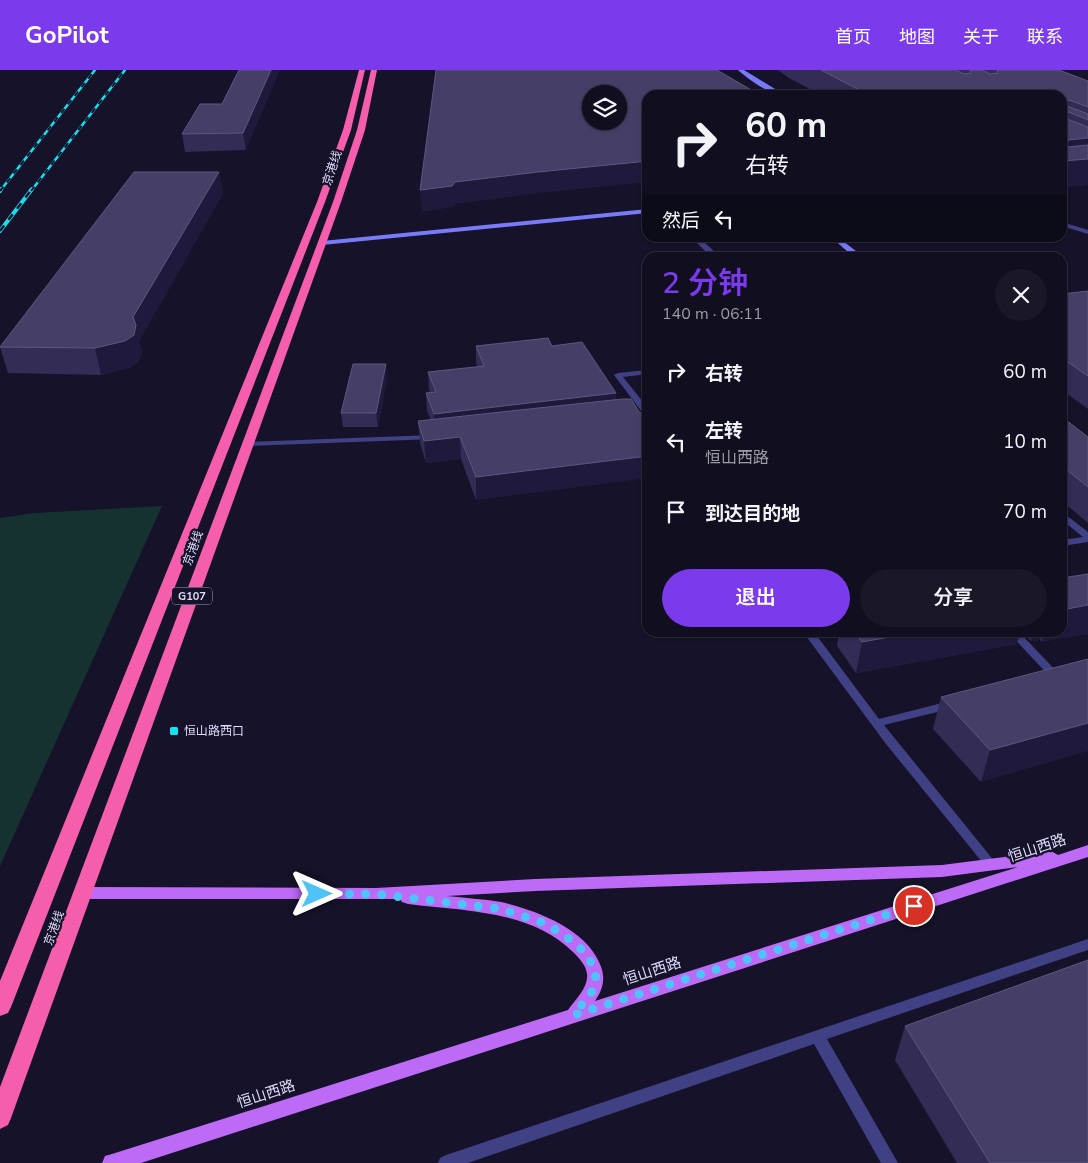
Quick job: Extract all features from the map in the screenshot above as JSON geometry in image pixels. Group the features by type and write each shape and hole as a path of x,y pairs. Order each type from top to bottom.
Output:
{"highway":[{"name":"京港线","path":"0,1007 321,202 347,130 362,70"},
{"name":"京港线","path":"0,1118 322,243 361,130 374,70"}],"main road":[{"path":"82,893 376,894 622,882 942,871 1086,852"},
{"name":"恒山西路","path":"112,1163 1086,852"},
{"path":"376,894 501,909 547,924 588,956 596,974 593,990 574,1015"}],"street":[{"path":"741,70 774,90"},
{"path":"322,243 642,212"},
{"path":"1067,226 1088,232"},
{"path":"700,242 711,252"},
{"path":"841,242 854,252"}],"lane":[{"path":"642,373 618,375 642,406"},
{"path":"636,414 642,413"},
{"path":"248,444 440,436"},
{"path":"1067,519 1088,538"},
{"path":"1067,542 1088,538"},
{"path":"812,637 876,723 991,864"},
{"path":"1018,637 1056,678"},
{"path":"876,723 962,702"},
{"path":"446,1163 1088,944"},
{"path":"817,1036 890,1163"}],"green space":[{"path":"162,506 0,866 0,518 34,513"}],"building":[{"path":"239,70 271,70 243,133 182,134 200,104 222,104"},
{"path":"436,70 717,70 751,90 642,90 642,162 455,182 452,186 420,190"},
{"path":"821,70 956,70 964,74 971,73 970,70 982,70 990,74 998,73 997,70 1059,70 1088,81 1088,107 1069,100 1067,101 1067,90 859,90"},
{"path":"1067,106 1088,114 1088,120 1069,112 1067,113"},
{"path":"1067,119 1088,127 1088,138 1068,140 1067,147"},
{"path":"1088,145 1088,159 1067,161 1067,147"},
{"path":"134,172 219,172 133,317 136,325 134,335 125,341 95,348 0,347"},
{"path":"1088,291 1088,376 1067,361 1067,293"},
{"path":"548,338 552,346 582,342 616,393 434,414 426,393 436,392 428,372 484,366 476,346"},
{"path":"353,364 386,364 376,413 341,413"},
{"path":"631,399 640,413 642,412 642,457 476,477 460,437 424,441 418,421"},
{"path":"1067,421 1088,437 1088,487 1067,470"},
{"path":"1088,574 1088,605 1067,609 1067,577"},
{"path":"858,637 890,637 862,642"},
{"path":"1088,659 1088,723 990,750 941,697"},
{"path":"1088,960 1088,1163 990,1163 905,1026"}],"railway":[{"path":"1,189 0,191 95,70"},
{"path":"31,191 125,70"},
{"path":"0,231 32,189"}],"place":[{"name":"恒山路西口","path":"174,731"}],"route":[{"path":"317,894 376,894 501,909 547,924 575,943 588,956 596,974 593,990 574,1015 914,906"}]}
